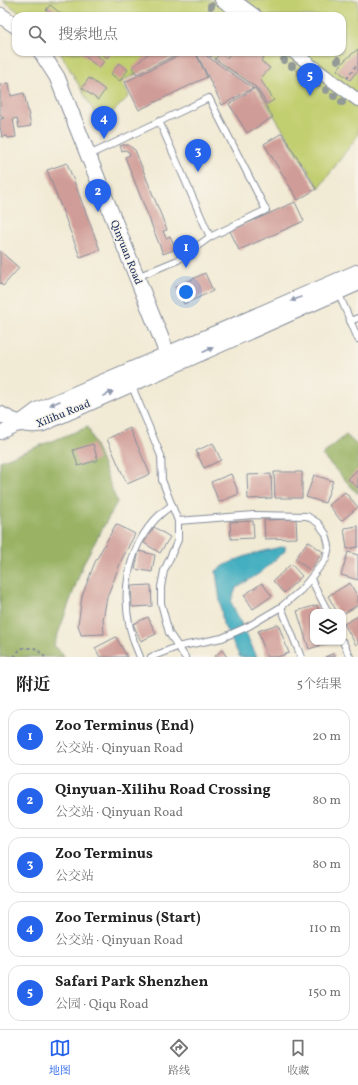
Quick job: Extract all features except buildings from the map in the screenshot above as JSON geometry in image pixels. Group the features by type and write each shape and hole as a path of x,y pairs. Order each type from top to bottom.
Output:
{"street":[{"path":"221,0 238,12"},
{"path":"234,0 250,12"},
{"path":"0,14 12,23"},
{"name":"Qinyuan Road","path":"43,56 56,77 170,360"},
{"path":"298,56 358,100"},
{"path":"311,56 358,90"},
{"name":"Xilihu Road","path":"358,272 170,360 131,384 42,424 32,426 24,420 38,410 170,360 358,283"},
{"path":"0,403 24,420"},
{"path":"0,414 24,420"},
{"path":"0,433 24,420"}],"lane":[{"path":"88,155 209,98 266,210 210,237 178,260 137,277"},
{"path":"160,121 210,237"},
{"path":"338,292 358,339"},
{"path":"350,321 358,318"},
{"path":"131,384 161,456 162,480 178,522 178,540 164,571 161,586 161,602 169,633 185,657"},
{"path":"140,657 134,645 127,616 126,594 130,566 138,543 146,530 156,518 172,505"},
{"path":"151,657 177,647 222,638 249,626 281,607 311,579 326,559 329,546 326,534 322,528 318,523 307,516 254,515 178,522"},
{"path":"311,579 326,609"},
{"path":"281,607 301,657"},
{"path":"344,645 350,657"}],"path":[{"path":"345,81 358,63"},
{"path":"14,657 21,648 35,648 45,657"}],"green space":[{"path":"3,0 358,0 358,135 319,188 257,88 210,56 346,56 346,12 19,12"},
{"path":"62,56 174,56 122,81 129,96 101,124"},
{"path":"88,427 117,502 84,562 54,645 65,657 0,657 0,461"},
{"path":"346,435 358,446 358,494 322,455"}],"water":[{"path":"285,546 285,551 260,573 236,588 231,602 257,657 240,657 223,624 216,571 241,558"}],"place":[{"name":"Safari Park Shenzhen","path":"310,96"},
{"name":"Zoo Terminus (Start)","path":"104,139"},
{"name":"Zoo Terminus","path":"198,172"},
{"name":"Qinyuan-Xilihu Road Crossing","path":"98,212"},
{"name":"Zoo Terminus (End)","path":"186,268"}]}
